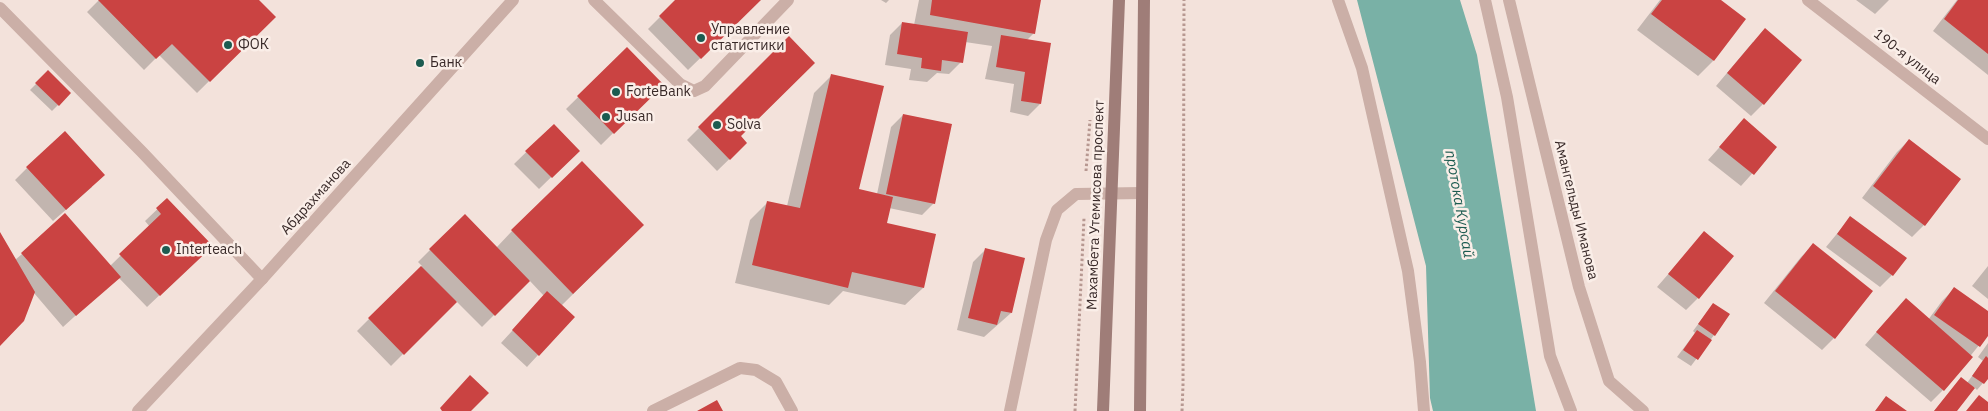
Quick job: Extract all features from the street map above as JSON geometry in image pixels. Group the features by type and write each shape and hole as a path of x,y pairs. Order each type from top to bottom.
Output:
{"street":[{"name":"Абдрахманова","path":"138,411 262,278 513,0"},
{"path":"594,0 680,84 694,91 706,86 788,0"},
{"name":"Махамбета Утемисова проспект","path":"1102,411 1119,0"},
{"path":"1140,411 1144,0"},
{"path":"1338,0 1362,68 1408,271 1420,362 1424,411"},
{"path":"1485,0 1507,97 1550,356 1571,411"},
{"name":"Амангельды Иманова","path":"1509,0 1579,287 1609,381 1643,411"},
{"name":"190-я улица","path":"1808,0 1988,139"},
{"path":"0,8 142,152 262,278"},
{"path":"1010,411 1046,240 1057,210 1076,194 1142,193"},
{"path":"653,411 740,368 756,370 776,382 792,411"}],"path":[{"path":"1182,411 1184,386 1184,0"}],"water":[{"name":"протока Курсай","path":"1357,0 1460,0 1477,55 1536,411 1433,411 1430,398 1426,266"}],"building":[{"path":"98,0 259,0 276,17 210,82 172,44 156,59"},
{"name":"Управление статистики","path":"675,0 761,0 701,59 659,16"},
{"path":"932,0 1041,0 1035,34 930,15"},
{"path":"1662,0 1721,0 1746,19 1714,61 1651,14"},
{"path":"1958,0 1988,0 1988,54 1944,19"},
{"path":"902,22 968,32 963,63 942,60 941,71 921,68 922,58 897,54"},
{"path":"1765,28 1802,60 1764,105 1727,73"},
{"path":"1001,35 1051,43 1041,104 1021,101 1025,72 996,67"},
{"path":"789,36 815,63 741,136 747,143 730,160 698,127"},
{"path":"627,47 664,85 614,134 577,96"},
{"path":"48,70 71,93 59,106 35,83"},
{"path":"831,74 884,86 859,189 893,197 887,223 936,234 924,288 852,272 848,288 752,265 767,201 800,208"},
{"path":"903,114 952,124 935,204 886,194"},
{"path":"1744,118 1777,147 1754,175 1719,147"},
{"path":"554,124 580,151 552,178 525,151"},
{"path":"65,131 105,175 66,210 26,167"},
{"path":"1909,139 1961,179 1925,226 1873,186"},
{"path":"582,161 644,225 573,294 511,230"},
{"name":"Interteach","path":"167,198 213,246 160,296 119,254 161,214 156,208"},
{"path":"65,213 121,277 76,316 21,253"},
{"path":"465,214 530,281 495,316 429,249"},
{"path":"1850,216 1907,258 1893,276 1837,234"},
{"path":"1704,231 1734,256 1699,299 1668,274"},
{"path":"0,232 35,292 24,321 0,346"},
{"path":"1813,243 1873,291 1835,339 1775,291"},
{"path":"985,248 1025,258 1012,313 1001,311 997,325 968,318"},
{"path":"421,266 457,302 404,355 368,318"},
{"path":"1954,287 1988,311 1988,336 1980,347 1934,315"},
{"path":"547,291 575,317 539,356 512,330"},
{"path":"1906,298 1973,357 1944,391 1876,332"},
{"path":"1713,303 1730,314 1715,336 1698,324"},
{"path":"1697,330 1712,340 1698,360 1683,350"},
{"path":"1986,356 1988,358 1988,379 1984,384 1972,376"},
{"path":"470,375 489,393 471,411 442,411 440,408"},
{"path":"1961,377 1975,388 1957,411 1934,411"},
{"path":"1979,395 1988,402 1988,411 1966,411"},
{"path":"1886,396 1907,411 1875,411"},
{"path":"717,400 723,411 697,411"}],"place":[{"name":"Управление статистики","path":"701,38"},
{"name":"ФОК","path":"228,45"},
{"name":"Банк","path":"420,63"},
{"name":"ForteBank","path":"616,92"},
{"name":"Jusan","path":"606,117"},
{"name":"Solva","path":"717,125"},
{"name":"Interteach","path":"166,250"}]}
